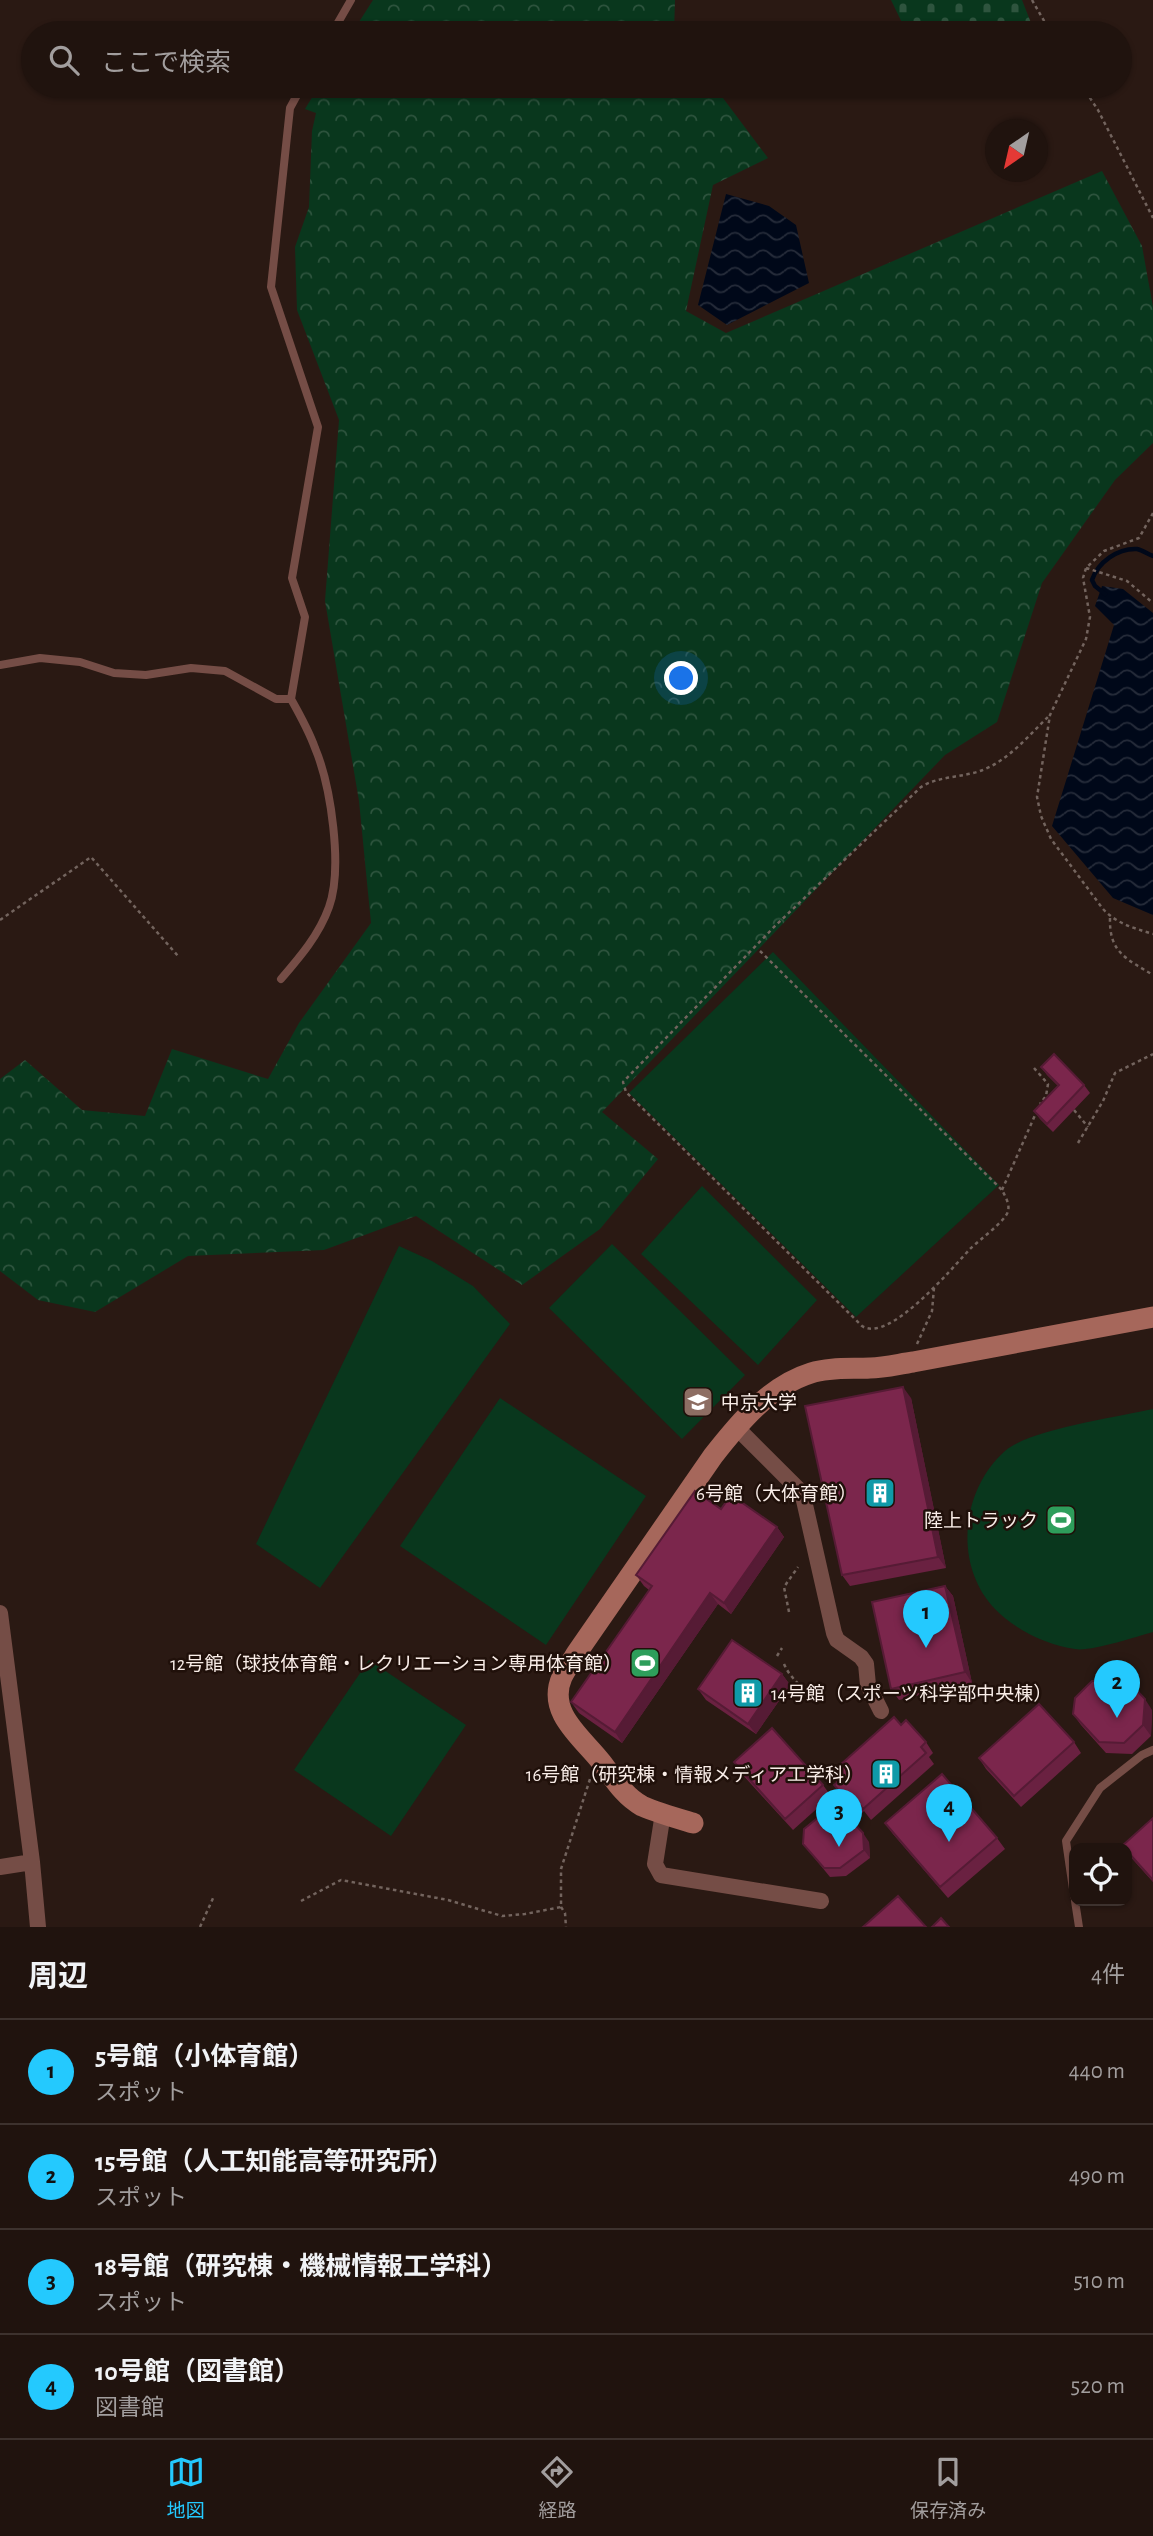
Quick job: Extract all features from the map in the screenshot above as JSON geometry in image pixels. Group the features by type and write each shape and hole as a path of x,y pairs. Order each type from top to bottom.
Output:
{"street":[{"path":"693,1823 642,1805 623,1792 601,1761 569,1726 560,1711 558,1696 561,1678 713,1456 736,1427 785,1386 810,1373 913,1362 1153,1317"},
{"path":"736,1427 803,1496 834,1633 837,1640 866,1664 868,1685 881,1711"},
{"path":"0,1613 38,1927"},
{"path":"663,1813 655,1864 661,1875 821,1901"},
{"path":"0,1867 32,1862"}],"lane":[{"path":"339,21 351,0"},
{"path":"281,978 309,947 329,908 336,880 335,836 317,750 291,699 305,617 292,578 318,427 271,286 290,108 295,98"},
{"path":"0,665 40,658 80,662 114,673 146,675 191,668 225,671 276,699 291,699"},
{"path":"1069,1861 1066,1842 1100,1788 1142,1755 1153,1750"},
{"path":"1076,1906 1079,1927"}],"path":[{"path":"1032,0 1044,21"},
{"path":"1090,98 1153,218"},
{"path":"1153,513 1139,538 1104,551 1086,568 1083,578 1090,617 1086,639 1050,715 1037,797 1041,816 1051,839 1110,917 1153,934"},
{"path":"1086,568 1127,582 1153,603"},
{"path":"760,951 1002,1190 1007,1200 1008,1211 1003,1219 968,1251 934,1288 897,1319 884,1326 867,1329 626,1091 623,1082 776,925 921,787 932,780 984,770 1003,760 1050,715"},
{"path":"0,920 91,857 178,956"},
{"path":"1110,917 1114,947 1128,960 1153,975"},
{"path":"1078,1143 1115,1073 1153,1054"},
{"path":"1002,1190 1046,1096 1048,1084 1034,1068"},
{"path":"1074,1110 1088,1127"},
{"path":"913,1362 914,1348 932,1311 934,1288"},
{"path":"789,1612 784,1587 797,1567"},
{"path":"777,1656 782,1648"},
{"path":"785,1664 789,1675 801,1686 806,1696"},
{"path":"566,1927 565,1913 561,1907 561,1869 592,1776 601,1761"},
{"path":"301,1901 341,1880 448,1900 502,1916 561,1907"},
{"path":"200,1927 214,1896"}],"green space":[{"path":"373,0 675,0 674,21 360,21"},
{"path":"891,0 1022,0 1030,21 901,21"},
{"path":"312,98 723,98 768,158 713,185 686,311 726,333 1102,171 1142,246 1153,307 1153,443 1115,480 1042,583 997,722 945,755 602,1112 658,1159 600,1229 522,1285 416,1216 324,1250 188,1256 95,1312 38,1300 0,1271 0,1079 25,1060 82,1110 145,1116 172,1049 268,1079 299,1023 371,923 359,801 325,601 339,420 297,310 295,247 309,207 312,131 316,113 305,109"},
{"path":"773,952 999,1185 856,1317 629,1093"},
{"path":"702,1186 817,1300 758,1365 641,1254"},
{"path":"612,1244 745,1375 682,1439 549,1308"},
{"path":"399,1246 432,1261 473,1286 510,1324 320,1588 256,1544"},
{"path":"500,1398 646,1496 546,1645 400,1546"},
{"name":"陸上トラック","path":"1153,1409 1153,1632 1113,1644 1075,1649 1054,1644 1022,1630 1003,1617 982,1591 968,1550 971,1507 990,1467 1005,1451 1034,1436"},
{"path":"369,1660 466,1725 391,1836 294,1770"}],"water":[{"path":"726,194 769,206 796,225 809,283 727,325 698,305"},
{"path":"1102,586 1123,589 1153,613 1153,915 1113,898 1052,826 1114,625 1095,606"}],"building":[{"path":"1054,1054 1084,1085 1047,1124 1034,1111 1059,1085 1041,1067"},
{"name":"6号館（大体育館）","path":"903,1387 938,1557 842,1575 805,1406"},
{"name":"12号館（球技体育館・レクリエーション専用体育館）","path":"695,1491 721,1509 731,1495 777,1527 724,1603 710,1593 615,1732 571,1702 652,1586 636,1575"},
{"path":"945,1586 965,1672 891,1689 872,1602"},
{"name":"14号館（スポーツ科学部中央棟）","path":"732,1640 782,1674 748,1724 698,1689"},
{"path":"1127,1680 1145,1699 1143,1725 1124,1743 1099,1742 1073,1714 1075,1698 1092,1681"},
{"path":"1039,1704 1074,1742 1014,1796 979,1758"},
{"name":"16号館（研究棟・情報メディア工学科）","path":"894,1717 901,1725 906,1720 926,1742 921,1747 926,1753 863,1809 856,1801 851,1805 834,1785 838,1782 830,1774"},
{"path":"772,1728 823,1785 785,1819 734,1762"},
{"path":"942,1774 997,1838 940,1887 885,1823"},
{"path":"826,1811 843,1811 863,1833 864,1850 840,1868 824,1868 803,1844 804,1829"},
{"path":"1153,1818 1153,1880 1132,1857 1132,1843 1125,1843"},
{"path":"898,1896 926,1927 863,1927"},
{"path":"941,1918 949,1927 932,1927"}],"waterway":[{"path":"1105,594 1092,580 1099,567 1110,557 1130,549 1153,556"}],"place":[{"name":"中京大学","path":"698,1402"},
{"name":"6号館（大体育館）","path":"880,1493"},
{"name":"陸上トラック","path":"1061,1520"},
{"name":"5号館（小体育館）","path":"926,1648"},
{"name":"12号館（球技体育館・レクリエーション専用体育館）","path":"645,1663"},
{"name":"14号館（スポーツ科学部中央棟）","path":"748,1693"},
{"name":"15号館（人工知能高等研究所）","path":"1117,1718"},
{"name":"16号館（研究棟・情報メディア工学科）","path":"886,1774"},
{"name":"10号館（図書館）","path":"949,1842"},
{"name":"18号館（研究棟・機械情報工学科）","path":"839,1847"}]}
